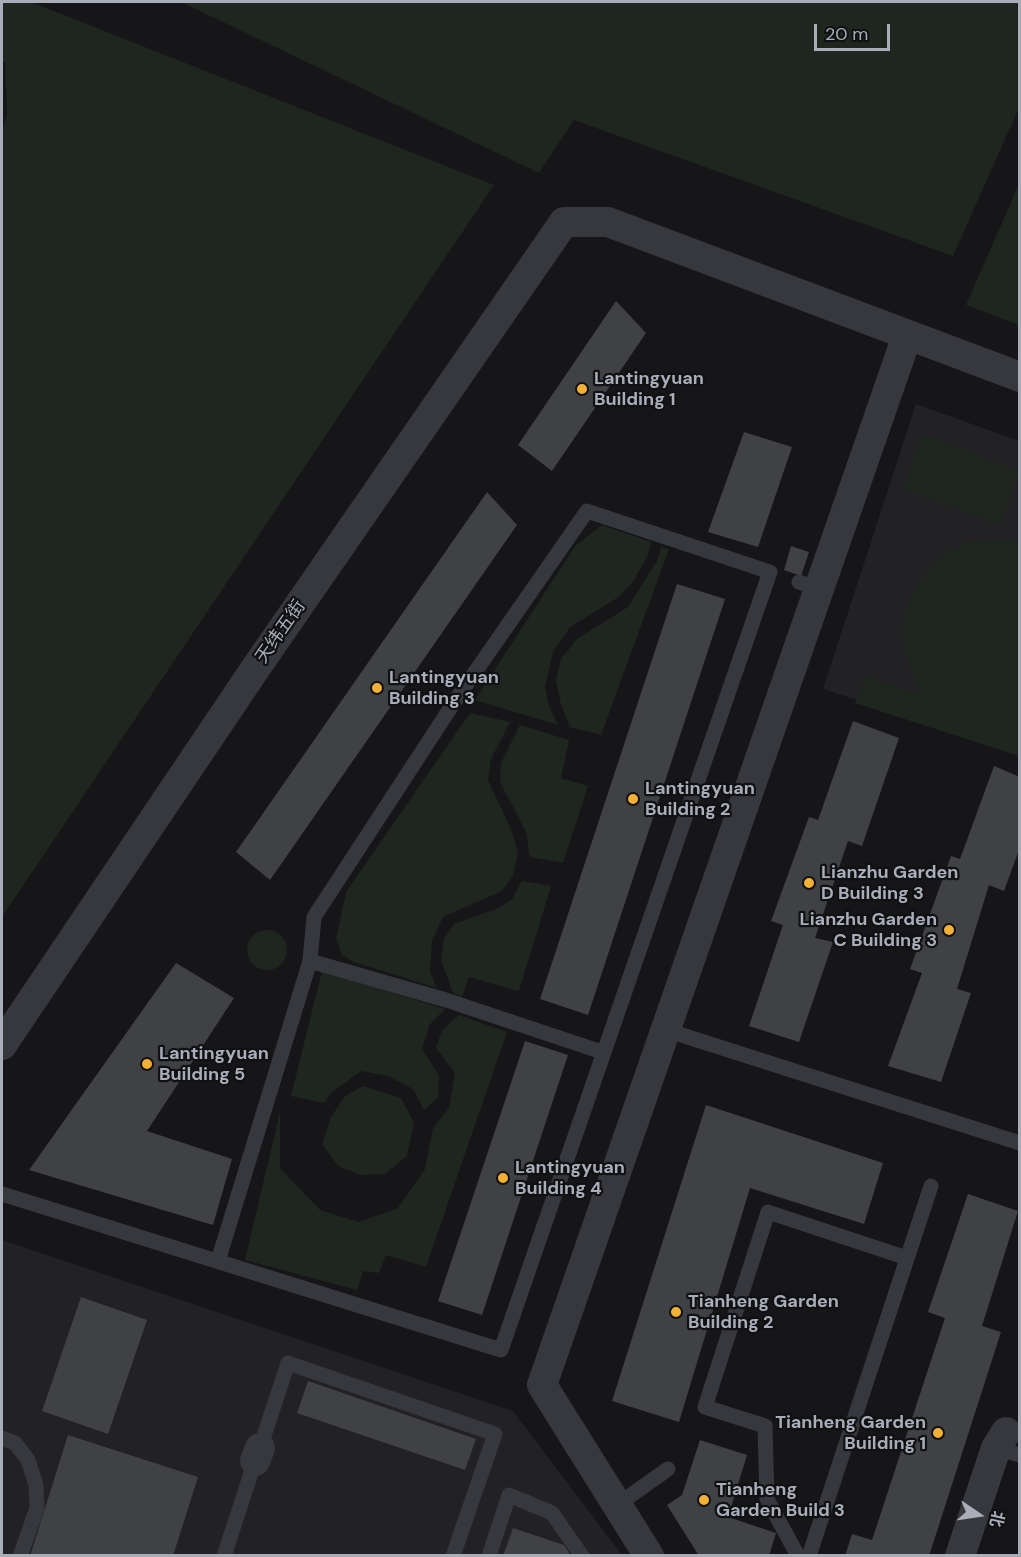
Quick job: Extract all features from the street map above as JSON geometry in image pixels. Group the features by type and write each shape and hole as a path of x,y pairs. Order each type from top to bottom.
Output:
{"street":[{"name":"天纬五街","path":"2,1045 248,679 564,222 608,222 907,336"},
{"path":"649,1556 534,1382 666,1030 809,586 907,336 1020,377"},
{"path":"960,1556 1007,1445"}],"lane":[{"path":"2,1194 501,1350 602,1052 770,572 587,511 455,701 314,917 310,961 218,1261"},
{"path":"310,961 446,1000 602,1052"},
{"path":"666,1030 1020,1143"},
{"path":"809,1556 931,1186"},
{"path":"798,1556 767,1499 765,1426 705,1407 768,1212 907,1258"},
{"path":"224,1556 288,1363 495,1434 453,1556"},
{"path":"2,1438 15,1443 28,1460 36,1485 37,1508 20,1556"},
{"path":"617,1505 668,1469"},
{"path":"489,1556 509,1495 552,1513 582,1556"}],"shaded area":[{"path":"2,2 31,2 494,185 2,917 2,131 7,114 5,62 2,61"},
{"path":"181,2 1019,2 1019,108 953,256 574,120 539,173"},
{"path":"1019,184 1019,325 966,305"},
{"path":"916,404 1019,441 1019,753 823,689"},
{"path":"922,434 1019,471 1001,525 903,489"},
{"path":"602,525 651,542 648,555 634,580 620,596 570,627 553,652 545,687 549,706 558,725 475,700 575,546"},
{"path":"986,539 1019,543 1019,756 855,703 865,676 923,696 904,652 903,628 907,606 922,579 942,555 962,544"},
{"path":"661,547 669,549 601,735 570,727 561,705 556,680 561,659 577,639 628,607 658,559"},
{"path":"470,713 510,722 491,759 488,780 511,829 518,852 513,876 502,891 443,917 432,940 430,972 437,988 354,962 342,955 336,939 346,892"},
{"path":"520,725 569,740 561,778 588,786 563,863 530,857 526,832 500,782 501,763"},
{"path":"522,881 551,886 519,991 469,977 462,997 453,993 441,960 444,939 454,924 499,908 512,899"},
{"path":"267,930 281,936 287,950 281,964 267,970 253,964 247,950 253,936"},
{"path":"322,971 445,1009 430,1024 422,1049 439,1075 438,1098 424,1110 413,1089 388,1076 361,1071 331,1093 324,1103 291,1096"},
{"path":"459,1015 507,1032 426,1267 386,1255 379,1273 363,1271 357,1290 245,1260 280,1112 280,1168 320,1210 359,1222 398,1208 425,1169 433,1128 449,1108 455,1073 436,1048 442,1030"},
{"path":"363,1086 401,1098 414,1123 407,1156 385,1174 361,1175 338,1166 322,1144 331,1117 345,1096"},
{"path":"2,1240 513,1411 622,1555 2,1556"}],"building":[{"name":"Lantingyuan Building 1","path":"616,301 646,333 552,471 518,445"},
{"path":"744,432 792,447 758,547 708,532"},
{"name":"Lantingyuan Building 3","path":"487,492 517,525 270,880 236,852"},
{"path":"791,546 809,552 801,576 784,570"},
{"name":"Lantingyuan Building 2","path":"677,584 725,599 588,1015 540,999"},
{"name":"Lianzhu Garden D Building 3","path":"853,721 899,738 862,846 848,841 815,938 833,942 799,1042 749,1026 783,925 771,921 809,817 818,820"},
{"name":"Lianzhu Garden C Building 3","path":"994,766 1020,777 1020,847 1004,891 989,885 957,989 971,993 941,1082 888,1066 922,973 910,969 951,856 960,859"},
{"name":"Lantingyuan Building 5","path":"176,963 234,998 147,1131 232,1159 213,1225 29,1170"},
{"name":"Lantingyuan Building 4","path":"525,1041 568,1055 482,1315 438,1301"},
{"name":"Tianheng Garden Building 2","path":"706,1105 883,1163 864,1224 750,1188 679,1422 612,1401"},
{"name":"Tianheng Garden Building 1","path":"968,1194 1018,1211 982,1326 1001,1332 929,1556 845,1556 852,1534 872,1540 945,1318 928,1312"},
{"path":"81,1297 147,1320 108,1434 42,1411"},
{"path":"308,1381 476,1439 465,1470 297,1413"},
{"path":"68,1435 198,1477 173,1556 30,1556"},
{"name":"Tianheng Garden Build 3","path":"700,1440 747,1455 728,1517 776,1533 769,1556 699,1556 667,1505 682,1495"},
{"path":"513,1528 564,1545 571,1556 503,1556"}],"place":[{"name":"Lantingyuan Building 1","path":"582,389"},
{"name":"Lantingyuan Building 3","path":"377,688"},
{"name":"Lantingyuan Building 2","path":"633,799"},
{"name":"Lianzhu Garden D Building 3","path":"809,883"},
{"name":"Lianzhu Garden C Building 3","path":"949,930"},
{"name":"Lantingyuan Building 5","path":"147,1064"},
{"name":"Lantingyuan Building 4","path":"503,1178"},
{"name":"Tianheng Garden Building 2","path":"676,1312"},
{"name":"Tianheng Garden Building 1","path":"938,1433"},
{"name":"Tianheng Garden Build 3","path":"704,1500"}]}
